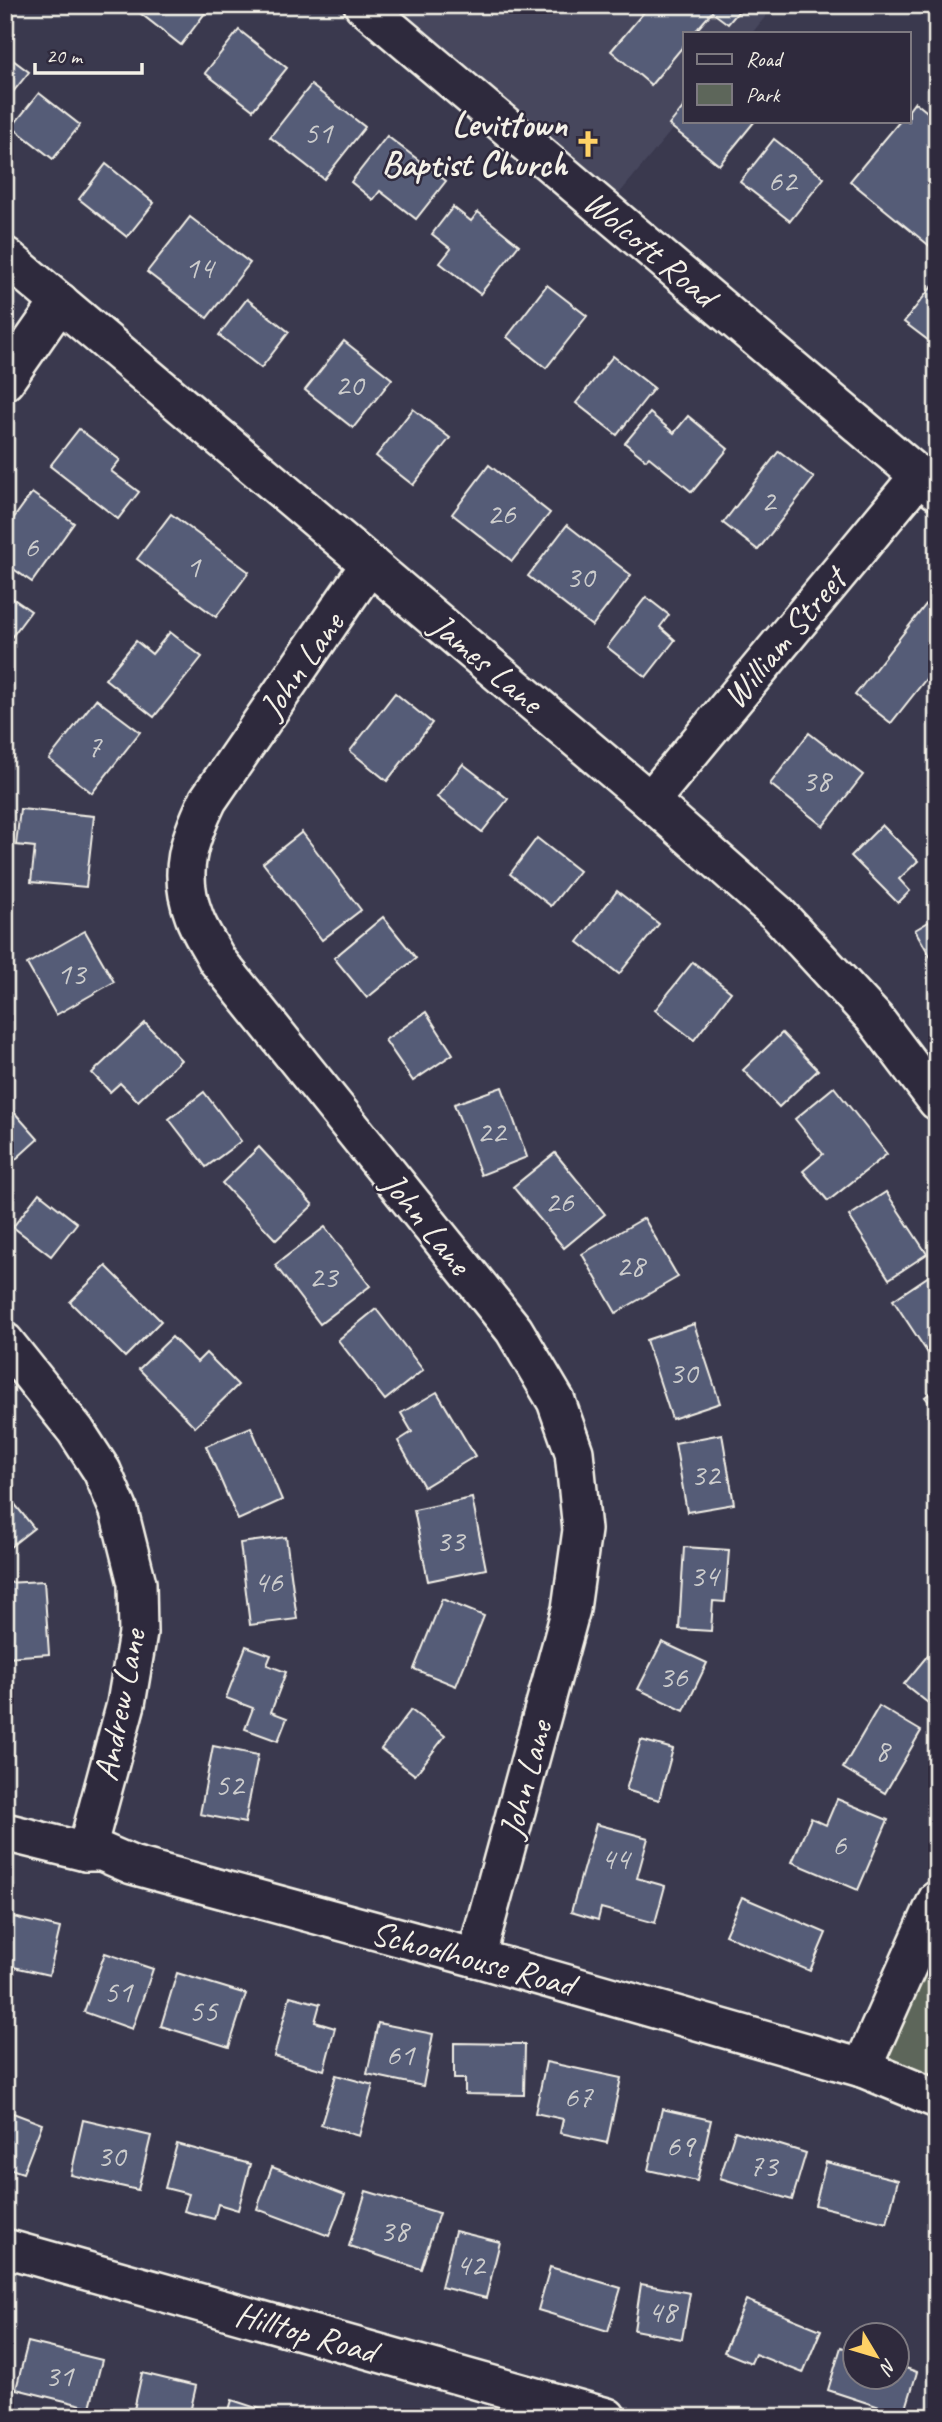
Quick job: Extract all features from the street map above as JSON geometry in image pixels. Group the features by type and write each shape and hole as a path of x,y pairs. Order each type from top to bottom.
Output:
{"street":[{"name":"Wolcott Road","path":"363,5 928,483"},
{"name":"James Lane","path":"5,256 650,800 777,913 875,1019 937,1101"},
{"path":"5,381 60,302"},
{"name":"William Street","path":"650,800 928,483"},
{"name":"John Lane","path":"370,564 208,800 191,837 185,865 186,887 194,917 217,960 514,1331 556,1401 574,1452 582,1530 571,1609 476,1958"},
{"name":"Andrew Lane","path":"5,1342 76,1431 102,1471 119,1511 137,1583 138,1633 126,1704 86,1852"},
{"name":"Schoolhouse Road","path":"5,1832 86,1852 102,1852 132,1866 476,1958 862,2068 937,2099"},
{"path":"862,2068 937,1900"},
{"name":"Hilltop Road","path":"5,2248 607,2417"}],"shaded area":[{"name":"Levittown Baptist Church","path":"388,5 775,5 753,32 683,32 683,116 614,200"}],"green space":[{"path":"937,1908 937,2098 870,2069"}],"building":[{"path":"146,5 211,5 181,45 140,13"},
{"path":"650,5 744,5 728,24 712,12 695,32 683,32 683,46 651,85 611,51"},
{"path":"239,30 287,68 253,110 205,73"},
{"path":"5,54 29,72 5,102"},
{"path":"311,85 365,127 324,179 270,137"},
{"path":"39,93 80,125 53,159 12,127"},
{"path":"915,102 937,120 937,252 850,181 899,122 911,122 911,107"},
{"path":"683,108 683,122 754,122 719,165 669,125"},
{"path":"387,136 446,181 416,219 380,191 373,200 351,182"},
{"path":"774,139 824,178 790,221 740,182"},
{"path":"106,164 154,203 127,237 79,199"},
{"path":"453,207 471,221 478,212 519,245 480,294 440,263 451,249 432,234"},
{"path":"190,217 250,263 207,318 147,272"},
{"path":"937,280 937,347 904,322"},
{"path":"547,285 587,316 546,368 507,337"},
{"path":"247,299 289,332 261,368 219,335"},
{"path":"344,341 392,379 353,428 305,390"},
{"path":"613,356 654,388 617,435 576,403"},
{"path":"413,409 450,438 413,485 376,456"},
{"path":"650,413 674,433 688,416 728,449 692,492 649,457 646,460 625,443"},
{"path":"79,429 120,460 111,471 139,492 118,519 50,466"},
{"path":"779,451 814,478 758,550 723,523"},
{"path":"489,465 550,513 512,561 452,514"},
{"path":"32,493 74,523 32,582 5,563 5,530"},
{"path":"171,514 249,572 216,617 137,559"},
{"path":"567,525 631,575 592,626 528,576"},
{"path":"5,593 31,611 5,646"},
{"path":"646,597 669,615 660,627 675,640 646,677 607,647"},
{"path":"931,598 937,603 937,665 891,723 855,695"},
{"path":"170,632 202,657 154,717 105,679 136,641 152,654"},
{"path":"395,693 432,723 387,781 350,751"},
{"path":"96,699 140,732 92,793 49,759"},
{"path":"809,733 863,775 823,826 770,784"},
{"path":"463,764 508,799 482,832 437,797"},
{"path":"20,809 94,816 86,887 31,882 35,847 16,845"},
{"path":"882,825 918,861 899,879 910,891 898,903 851,856"},
{"path":"302,832 361,910 322,940 263,863"},
{"path":"537,838 579,871 551,906 510,874"},
{"path":"617,891 659,924 619,974 578,942"},
{"path":"383,917 416,958 367,998 334,958"},
{"path":"937,917 937,968 915,930"},
{"path":"85,931 114,982 56,1015 27,964"},
{"path":"693,962 731,992 694,1040 655,1010"},
{"path":"426,1012 453,1054 413,1081 385,1040"},
{"path":"145,1023 181,1060 138,1101 120,1083 110,1092 92,1073"},
{"path":"782,1033 818,1070 779,1107 743,1070"},
{"path":"502,1087 527,1157 481,1175 454,1104"},
{"path":"834,1087 887,1154 828,1201 803,1171 823,1154 795,1119"},
{"path":"204,1092 241,1141 206,1167 169,1119"},
{"path":"5,1102 38,1139 5,1169"},
{"path":"259,1147 313,1205 276,1240 222,1183"},
{"path":"555,1153 605,1214 564,1248 513,1187"},
{"path":"886,1192 927,1254 889,1279 849,1216"},
{"path":"39,1193 77,1223 51,1256 13,1227"},
{"path":"644,1218 678,1277 616,1313 582,1254"},
{"path":"325,1227 370,1286 320,1324 275,1265"},
{"path":"106,1266 161,1321 125,1357 70,1302"},
{"path":"929,1276 937,1288 935,1364 893,1300"},
{"path":"376,1309 423,1370 385,1400 338,1340"},
{"path":"694,1324 720,1403 672,1419 646,1340"},
{"path":"172,1337 197,1362 206,1353 238,1385 195,1427 139,1369"},
{"path":"937,1388 937,1412 925,1397"},
{"path":"437,1392 475,1456 424,1487 398,1441 412,1432 401,1413"},
{"path":"251,1427 282,1500 238,1520 206,1446"},
{"path":"722,1434 734,1504 687,1512 675,1443"},
{"path":"5,1492 34,1528 5,1551"},
{"path":"472,1498 486,1569 428,1581 414,1510"},
{"path":"286,1537 297,1619 250,1625 240,1543"},
{"path":"684,1547 729,1550 725,1602 713,1601 711,1631 679,1629"},
{"path":"44,1581 49,1654 7,1657 5,1583"},
{"path":"442,1599 484,1616 456,1686 414,1669"},
{"path":"662,1642 707,1663 684,1711 638,1689"},
{"path":"937,1644 937,1710 904,1684"},
{"path":"246,1646 271,1655 267,1665 286,1672 271,1712 287,1718 278,1741 245,1729 253,1708 226,1698"},
{"path":"879,1706 921,1731 885,1793 843,1768"},
{"path":"411,1710 445,1736 415,1775 381,1749"},
{"path":"641,1740 673,1749 659,1800 626,1790"},
{"path":"213,1746 258,1755 245,1823 200,1814"},
{"path":"837,1799 888,1820 858,1890 792,1862 811,1818 826,1825"},
{"path":"596,1824 648,1838 637,1878 665,1886 655,1923 601,1908 598,1920 571,1912"},
{"path":"742,1897 826,1933 810,1971 725,1935"},
{"path":"5,1915 60,1928 49,1975 5,1965"},
{"path":"105,1953 153,1969 132,2029 84,2012"},
{"path":"177,1973 246,1994 229,2047 161,2026"},
{"path":"290,1996 320,2004 315,2022 335,2028 324,2070 274,2056"},
{"path":"378,2023 433,2034 423,2086 367,2074"},
{"path":"454,2043 525,2044 524,2095 465,2094 465,2079 454,2079"},
{"path":"546,2062 621,2078 607,2143 560,2133 563,2119 535,2113"},
{"path":"336,2075 373,2085 359,2136 321,2125"},
{"path":"662,2109 711,2120 697,2181 648,2170"},
{"path":"5,2110 42,2124 23,2173 5,2167"},
{"path":"83,2120 151,2136 138,2190 71,2175"},
{"path":"735,2131 806,2153 792,2200 720,2178"},
{"path":"177,2144 250,2164 238,2210 218,2204 214,2219 184,2211 189,2194 165,2188"},
{"path":"826,2162 898,2180 887,2223 815,2205"},
{"path":"272,2167 345,2195 329,2236 257,2209"},
{"path":"366,2191 439,2213 421,2269 349,2246"},
{"path":"455,2231 500,2242 486,2298 441,2287"},
{"path":"550,2267 621,2288 608,2331 538,2310"},
{"path":"641,2284 690,2293 682,2339 634,2330"},
{"path":"746,2300 821,2330 803,2373 755,2354 751,2363 724,2352"},
{"path":"28,2342 102,2360 90,2407 16,2389"},
{"path":"841,2347 841,2390 911,2390 911,2370 917,2372 904,2415 828,2390"},
{"path":"142,2373 196,2386 189,2417 143,2417 133,2414"},
{"path":"232,2400 284,2417 227,2417"}],"place":[{"name":"Levittown Baptist Church","path":"588,144"}]}
